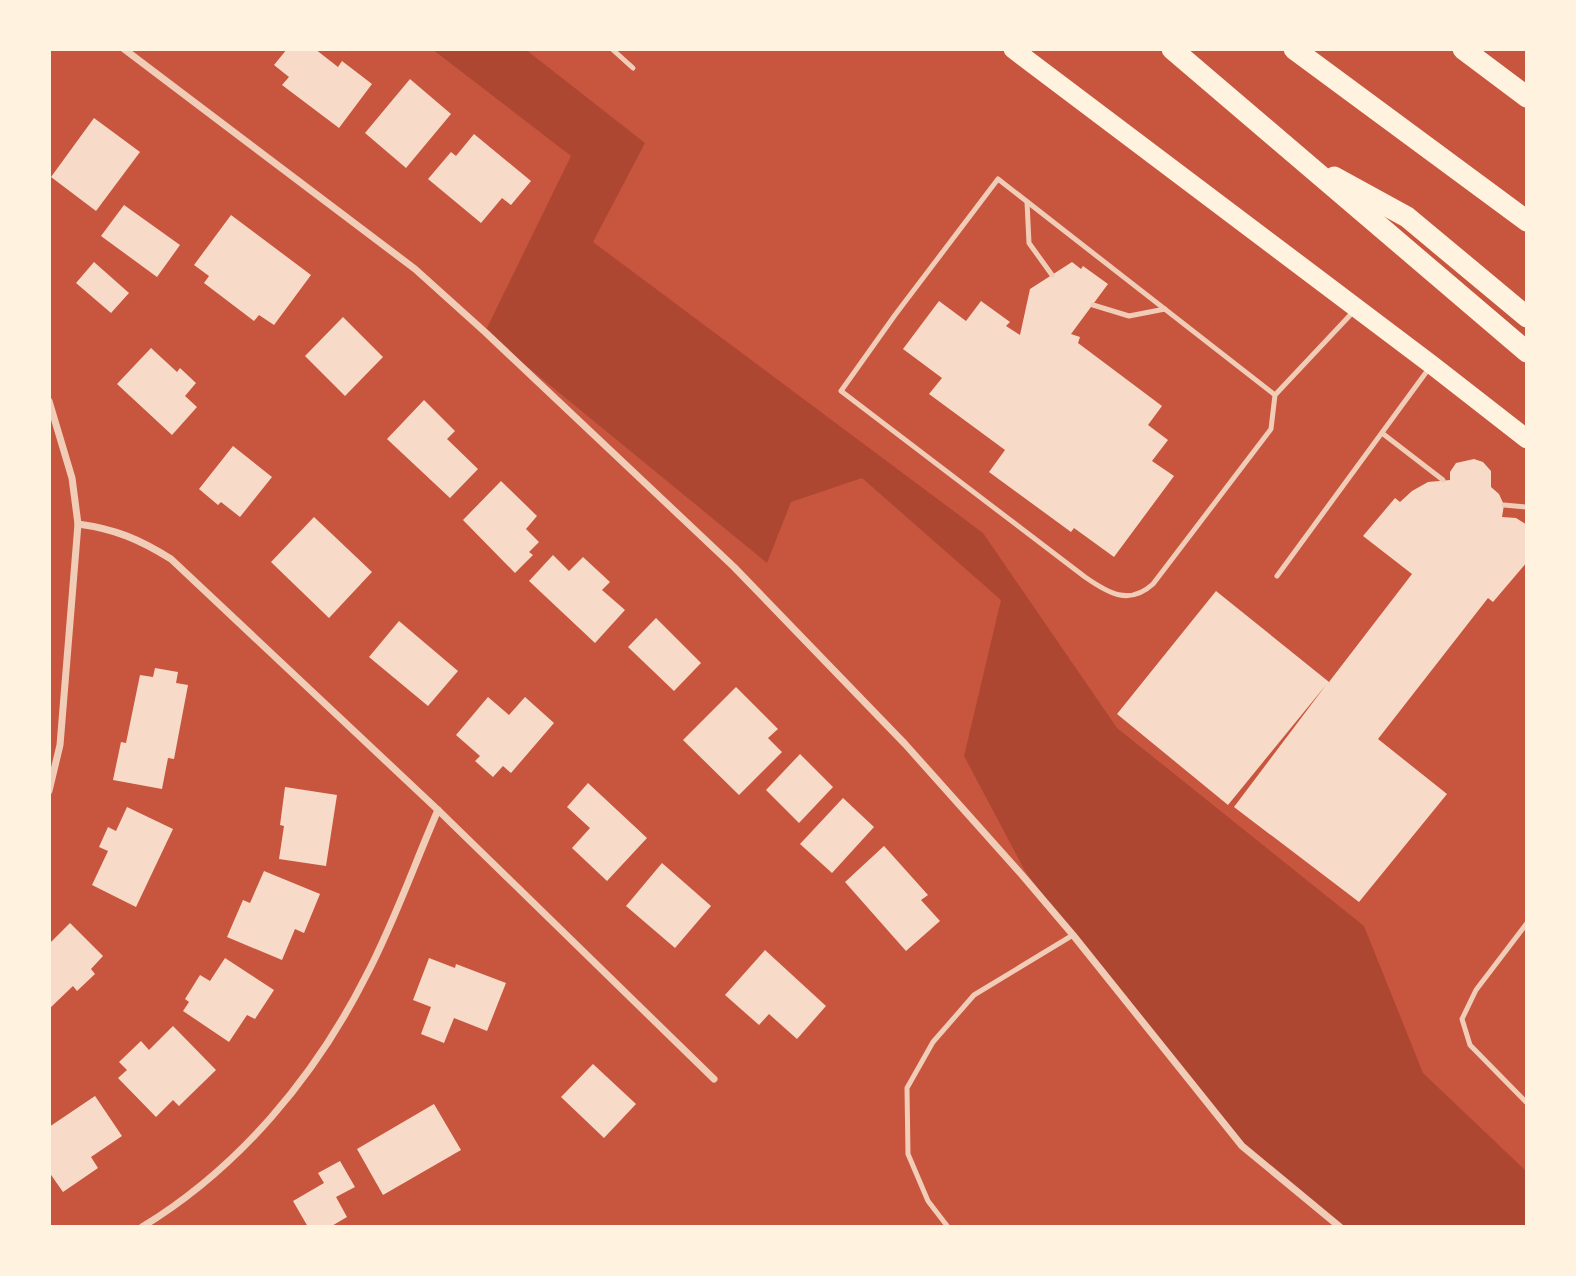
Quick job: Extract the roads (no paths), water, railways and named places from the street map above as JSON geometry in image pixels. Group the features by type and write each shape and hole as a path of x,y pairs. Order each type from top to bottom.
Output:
{"highway":[{"path":"1013,49 1527,439"},
{"path":"1172,49 1527,352"},
{"path":"1294,49 1527,221"},
{"path":"1464,49 1527,97"},
{"path":"1293,153 1407,217 1527,317"}],"street":[{"path":"124,49 415,269 734,567 905,744 1073,935 1241,1146 1340,1227"},
{"path":"49,401 72,478 78,524 60,746 49,791"},
{"path":"78,524 105,528 140,540 171,559 438,810 714,1079"},
{"path":"142,1227 211,1177 258,1132 300,1084 336,1031 367,974 438,810"}],"lane":[{"path":"612,49 633,68"},
{"path":"1275,395 998,180 841,391 1085,577 1110,592 1132,596 1144,592 1153,584 1271,429 1275,395 1357,308"},
{"path":"1027,202 1029,243 1052,275"},
{"path":"1093,304 1129,316 1165,309"},
{"path":"1277,576 1432,365"},
{"path":"1382,433 1443,480"},
{"path":"1504,505 1527,507"},
{"path":"1527,923 1475,990 1462,1019 1470,1045 1527,1103"},
{"path":"948,1227 928,1201 908,1154 908,1088 933,1042 974,995 1073,935"}]}
